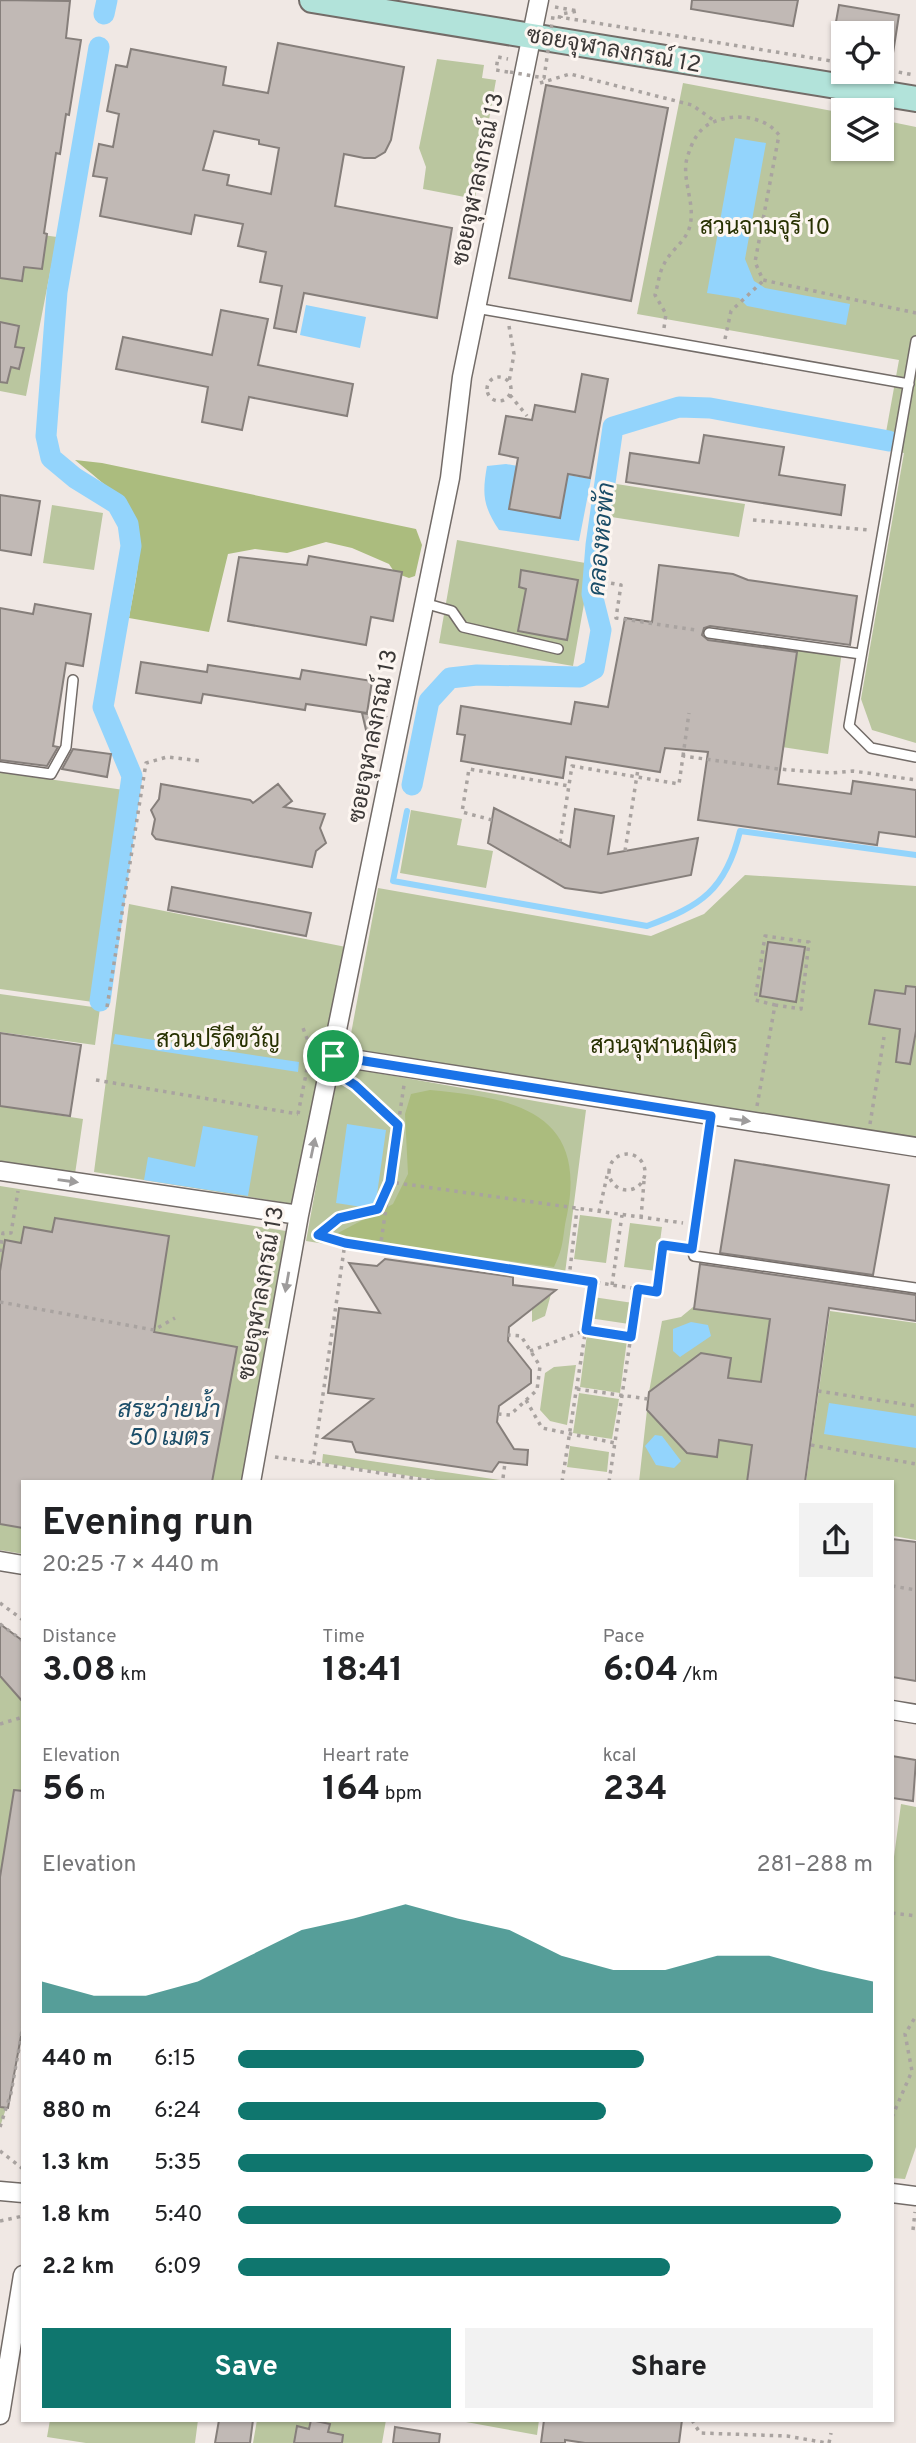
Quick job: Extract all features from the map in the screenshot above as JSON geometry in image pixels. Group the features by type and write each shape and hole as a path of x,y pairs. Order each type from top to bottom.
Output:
{"street":[{"name":"ซอยจุฬาลงกรณ์ 12","path":"312,0 916,99"},
{"name":"ซอยจุฬาลงกรณ์ 13","path":"251,1480 450,478 462,377 475,308 531,35 547,3"},
{"path":"332,1063 407,1068 916,1147"},
{"path":"0,1171 301,1223"},
{"path":"0,1561 21,1565"},
{"path":"894,1710 916,1714"},
{"path":"0,2191 21,2193"},
{"path":"894,2193 916,2196"},
{"path":"0,2415 21,2287"}],"lane":[{"path":"475,308 909,383"},
{"path":"916,341 849,726 871,748 916,757"},
{"path":"424,603 452,611 463,627 558,649"},
{"path":"709,633 861,654"},
{"path":"0,767 51,774 66,747 73,680"},
{"path":"711,1116 692,1249 694,1256 916,1288"}],"path":[{"path":"547,3 578,11 561,13 561,18"},
{"path":"508,59 498,57 496,70 544,78 553,16 831,61"},
{"path":"532,87 570,74 692,105 716,122"},
{"path":"662,341 666,314 655,295 664,263 689,229 691,208 686,163 693,139 706,126 730,117 755,119 772,125 779,135 754,262 763,281"},
{"path":"722,351 731,311 763,281"},
{"path":"763,281 916,313"},
{"path":"508,314 514,354 509,382 510,395 527,416"},
{"path":"509,382 498,377 492,380 488,390 497,401 510,395"},
{"path":"753,520 883,531"},
{"path":"603,551 599,581 621,585 616,618 709,633"},
{"path":"560,842 572,766 680,784 689,713"},
{"path":"683,756 778,769 831,773 853,771 916,780"},
{"path":"107,1007 146,763 167,757 201,761"},
{"path":"492,820 462,813 470,769 569,786"},
{"path":"625,851 638,769"},
{"path":"765,936 809,942 801,1009 775,1004 754,1000 765,936"},
{"path":"754,1122 775,1004"},
{"path":"868,1140 884,1037"},
{"path":"332,1063 398,1125"},
{"path":"380,1249 407,1068"},
{"path":"96,1080 298,1114"},
{"path":"599,1212 614,1159 632,1155 642,1161 644,1179 641,1218"},
{"path":"609,1170 611,1181 620,1189 631,1190 644,1179"},
{"path":"390,1182 696,1225"},
{"path":"318,1235 339,1218 378,1209 390,1182"},
{"path":"0,1252 3,1233 11,1233 19,1185"},
{"path":"569,1278 577,1209"},
{"path":"612,1285 622,1215"},
{"path":"301,1223 318,1235 345,1243 657,1292 663,1245 692,1249"},
{"path":"313,1463 345,1243"},
{"path":"562,1480 593,1282"},
{"path":"609,1480 638,1289"},
{"path":"0,1302 154,1329 175,1318"},
{"path":"530,1351 586,1330 631,1337"},
{"path":"498,1414 510,1415 537,1390 540,1366 521,1336 508,1335"},
{"path":"576,1390 648,1399"},
{"path":"818,1391 916,1406"},
{"path":"526,1401 542,1428 616,1443"},
{"path":"811,1446 916,1464"},
{"path":"256,1454 426,1480"},
{"path":"503,1478 505,1463"},
{"path":"894,1586 916,1590"},
{"path":"0,1603 21,1619"},
{"path":"0,1624 21,1640"},
{"path":"0,1724 21,1718"},
{"path":"894,1913 916,1916"},
{"path":"894,2112 912,2071 905,2034 916,2015"},
{"path":"0,2127 11,2093 21,2036"},
{"path":"0,2151 21,2167"},
{"path":"913,2231 915,2211"},
{"path":"0,2221 21,2216"},
{"path":"693,2422 700,2433 788,2436 828,2443 831,2433"}],"green space":[{"path":"437,59 484,65 482,78 496,80 475,199 423,189 426,167 419,148"},
{"name":"สวนจามจุรี 10","path":"683,83 831,111 831,161 894,161 894,122 916,127 916,743 872,730 861,699 904,453 883,449 899,360 637,314"},
{"path":"0,229 57,237 26,396 0,391"},
{"path":"75,460 102,463 416,529 422,545 415,576 409,578 395,573 389,564 352,548 326,542 287,553 255,549 228,554 209,632 129,618 138,557 135,526 130,512 120,499"},
{"path":"610,483 745,504 739,537 605,516"},
{"path":"52,505 103,513 94,570 43,563"},
{"path":"457,540 591,564 573,666 439,643"},
{"path":"798,644 842,651 828,754 782,747"},
{"path":"0,772 124,790 93,1002 0,989"},
{"path":"411,810 462,819 457,845 493,851 486,888 400,873"},
{"name":"สวนจุฬานฤมิตร","path":"745,875 916,886 916,1140 348,1050 378,888 651,936 704,914"},
{"name":"สวนปรีดีขวัญ","path":"129,904 346,947 293,1204 94,1172"},
{"path":"0,994 100,1008 95,1045 0,1032"},
{"path":"338,1066 586,1110 564,1281 306,1241"},
{"path":"430,1090 489,1098 515,1106 538,1116 555,1132 566,1153 571,1180 563,1241 554,1267 345,1239 338,1233 393,1204 408,1174 405,1114 411,1094"},
{"path":"0,1106 83,1119 75,1174 0,1161"},
{"path":"0,1186 286,1231 242,1480 21,1480 21,1554 0,1550"},
{"path":"580,1215 612,1219 606,1263 574,1259"},
{"path":"630,1223 662,1227 656,1271 624,1267"},
{"path":"551,1294 545,1316 532,1322 532,1308"},
{"path":"593,1297 633,1303 629,1324 589,1318"},
{"path":"693,1307 776,1317 765,1385 728,1378 731,1358 701,1353 649,1392 662,1321 681,1317"},
{"path":"830,1311 916,1323 916,1540 894,1536 894,1480 806,1480"},
{"path":"587,1334 627,1340 620,1393 580,1387"},
{"path":"576,1365 567,1425 550,1421 540,1410 545,1373 554,1367"},
{"path":"579,1393 619,1399 612,1439 573,1433"},
{"path":"647,1410 687,1453 717,1457 719,1440 752,1445 747,1480 639,1480"},
{"path":"570,1446 609,1452 607,1472 567,1467"},
{"path":"323,1454 499,1480 437,1480 322,1463"},
{"path":"0,1624 21,1640 21,2036 11,2093 0,2127"},
{"path":"901,1804 916,1807 916,2147 905,2179 894,2178 894,1857"},
{"path":"50,2422 198,2422 195,2443 86,2443 47,2437"},
{"path":"257,2422 386,2422 382,2443 253,2443"},
{"path":"466,2422 539,2422 537,2435"}],"water":[{"path":"735,138 766,143 745,259 754,281 765,288 850,304 846,325 747,306 739,298 707,293"},
{"path":"306,305 366,317 360,348 300,335"},
{"path":"506,464 591,479 579,541 499,530 487,507 485,476 487,466"},
{"path":"115,1034 299,1062 298,1072 113,1044"},
{"path":"347,1124 386,1130 375,1209 336,1203"},
{"path":"203,1126 258,1136 248,1196 144,1180 148,1157 195,1167"},
{"path":"691,1322 708,1325 711,1336 680,1357 673,1351 673,1329"},
{"path":"829,1403 916,1416 916,1448 824,1434"},
{"path":"655,1435 662,1436 681,1461 674,1468 656,1465 645,1446"}],"building":[{"path":"0,0 70,1 66,38 81,40 69,115 66,114 60,154 56,153 44,233 47,234 42,269 24,267 22,281 0,278"},
{"path":"692,0 798,0 793,26 691,9"},
{"path":"839,5 899,15 894,47 894,21 836,21"},
{"path":"278,43 404,67 391,140 385,152 375,158 344,154 335,206 452,228 437,318 304,293 296,332 274,328 282,286 260,282 266,252 238,246 243,224 195,215 191,234 100,216 107,178 93,176 99,144 113,147 119,114 107,111 116,65 127,67 131,49 226,67 223,85 268,93","holes":["214,131 259,140 259,144 279,148 271,194 227,185 229,175 203,170"]},
{"path":"546,85 668,108 631,301 509,278"},
{"path":"221,310 268,319 258,365 353,384 347,416 249,397 242,430 202,422 208,387 116,369 123,337 212,355"},
{"path":"0,322 19,326 15,347 24,348 19,369 11,367 7,383 0,382"},
{"path":"582,374 608,379 590,478 568,474 560,518 509,509 518,458 499,454 506,416 532,420 535,405 575,412"},
{"path":"704,435 784,447 779,475 845,485 841,515 626,482 630,453 699,463"},
{"path":"0,495 40,501 31,555 0,550"},
{"path":"309,556 402,572 393,621 371,617 366,645 228,621 239,557 307,565"},
{"path":"659,565 733,574 748,580 857,596 850,645 710,626 704,628 702,635 708,640 797,652 778,784 851,794 853,781 916,790 916,837 879,832 877,845 698,820 708,752 665,748 660,772 566,757 563,778 461,761 465,735 457,734 461,706 571,724 575,702 608,707 625,618 652,622"},
{"path":"521,570 578,580 567,640 518,631 526,589 519,587"},
{"path":"35,604 91,614 83,666 66,663 53,746 58,747 47,766 0,760 0,608 33,614"},
{"path":"141,662 207,672 208,665 300,679 302,670 372,681 367,713 306,704 305,710 203,694 201,703 136,693"},
{"path":"362,713 386,717 377,730 366,730"},
{"path":"73,749 111,754 107,777 62,769"},
{"path":"161,784 250,800 253,803 278,784 292,801 284,807 325,814 320,828 326,843 316,851 312,867 156,839 152,834 155,819 151,810 159,799"},
{"path":"494,808 570,847 575,809 614,816 608,854 698,838 691,875 601,893 565,888 488,843"},
{"path":"172,887 311,913 306,936 168,910"},
{"path":"768,942 805,947 796,1002 760,996"},
{"path":"906,986 916,987 916,1031 910,1064 896,1062 900,1029 869,1024 875,990 905,994"},
{"path":"0,1033 81,1045 70,1116 0,1106"},
{"path":"735,1160 889,1185 873,1275 720,1253"},
{"path":"55,1218 169,1236 154,1332 237,1347 212,1480 21,1480 21,1528 0,1524 0,1271 5,1240 21,1243 24,1227 52,1232"},
{"path":"385,1259 513,1277 513,1285 556,1290 509,1327 508,1341 531,1370 531,1383 499,1406 497,1422 514,1449 528,1450 527,1465 499,1462 492,1472 356,1452 352,1442 323,1438 373,1399 328,1393 339,1308 380,1313 349,1263 377,1266"},
{"path":"700,1264 916,1295 916,1321 829,1308 805,1480 747,1480 752,1445 719,1440 717,1457 687,1453 647,1410 649,1392 701,1353 731,1358 728,1378 761,1382 770,1319 694,1309"},
{"path":"894,1539 916,1542 916,1681 894,1677"},
{"path":"0,1624 21,1640 21,1700 0,1676"},
{"path":"894,1756 916,1760 913,1801 894,1798"},
{"path":"14,1790 21,1791 21,2036 8,2108 0,2107 0,1877"},
{"path":"219,2422 253,2422 250,2443 215,2443"},
{"path":"311,2422 330,2424 328,2432 343,2435 342,2443 294,2443 297,2426 309,2429"},
{"path":"544,2422 682,2422 679,2443 585,2443 565,2440 565,2443 541,2443"},
{"path":"395,2427 440,2434 439,2443 393,2443"}],"waterway":[{"path":"104,14 107,0"},
{"path":"99,47 57,292 46,436 51,458 75,478 117,504 128,524 131,546 103,707 132,776 100,1001"},
{"name":"คลองหอพัก","path":"412,785 429,701 450,678 477,675 580,677 594,669 601,630 592,594 596,545 613,427 679,407 710,408 889,441"},
{"path":"407,811 393,881 647,926 696,903 719,882 740,831 916,855"}],"route":[{"path":"333,1056 711,1116 692,1249 663,1245 657,1292 638,1289 631,1337 586,1330 593,1282 345,1243 318,1235 339,1218 350,1214 364,1215 378,1209 390,1182 398,1125 355,1085 330,1069 333,1056"}],"water label":[{"name":"สระว่ายน้ำ 50 เมตร","path":"169,1423"}]}
